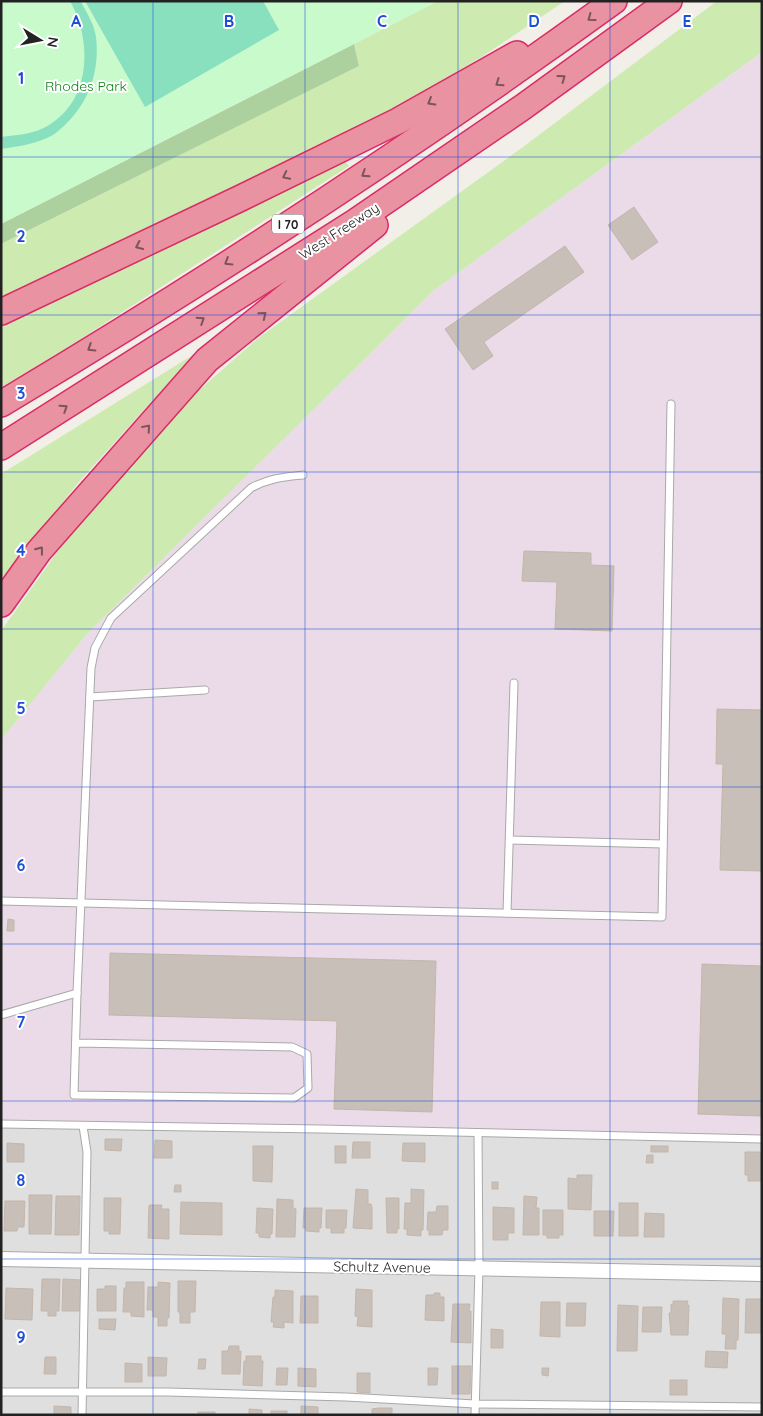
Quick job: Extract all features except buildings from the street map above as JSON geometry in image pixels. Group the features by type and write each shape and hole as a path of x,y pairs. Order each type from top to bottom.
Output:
{"highway":[{"name":"I 70","path":"1,404 292,221 492,88 614,1"},
{"name":"West Freeway","path":"1,447 355,222 522,107 669,1"},
{"path":"1,312 398,121 513,56 568,35"},
{"path":"1,604 39,551 207,360 522,107"}],"street":[{"name":"Schultz Avenue","path":"1,1259 762,1274"}],"lane":[{"path":"1,901 662,917 671,404"},
{"path":"76,1043 292,1047 307,1054 308,1088 294,1098 74,1095 77,993 91,668 95,648 111,618 251,488 277,477 303,475"},
{"path":"508,913 514,683"},
{"path":"90,697 205,690"},
{"path":"510,840 663,844"},
{"path":"1,1015 77,993"},
{"path":"1,1124 762,1139"},
{"path":"82,1415 87,1152 83,1126"},
{"path":"475,1415 479,1268 478,1133"},
{"path":"1,1392 168,1392 476,1404 762,1406"}],"shaded area":[{"path":"762,52 762,1139 1,1121 1,740 88,633 433,291"},
{"path":"1,1121 762,1139 762,1415 1,1415"}],"green space":[{"name":"Rhodes Park","path":"1,1 438,1 1,224"},
{"path":"70,1 81,2 92,23 96,37 97,50 94,74 86,96 73,116 53,135 35,143 1,149 1,137 26,134 44,128 63,114 74,100 84,68 84,51 82,33"},
{"path":"85,1 263,1 279,30 145,107"},
{"path":"438,1 565,1 483,56 373,122 1,299 1,244 359,66 354,44"},
{"path":"717,1 762,1 762,52 433,291 88,633 1,740 1,631 90,506 188,400 257,339 523,147"},
{"path":"354,44 359,66 1,244 1,224"},
{"path":"345,161 349,166 48,360 1,387 1,326"},
{"path":"212,343 152,401 78,483 1,580 1,474"}]}
